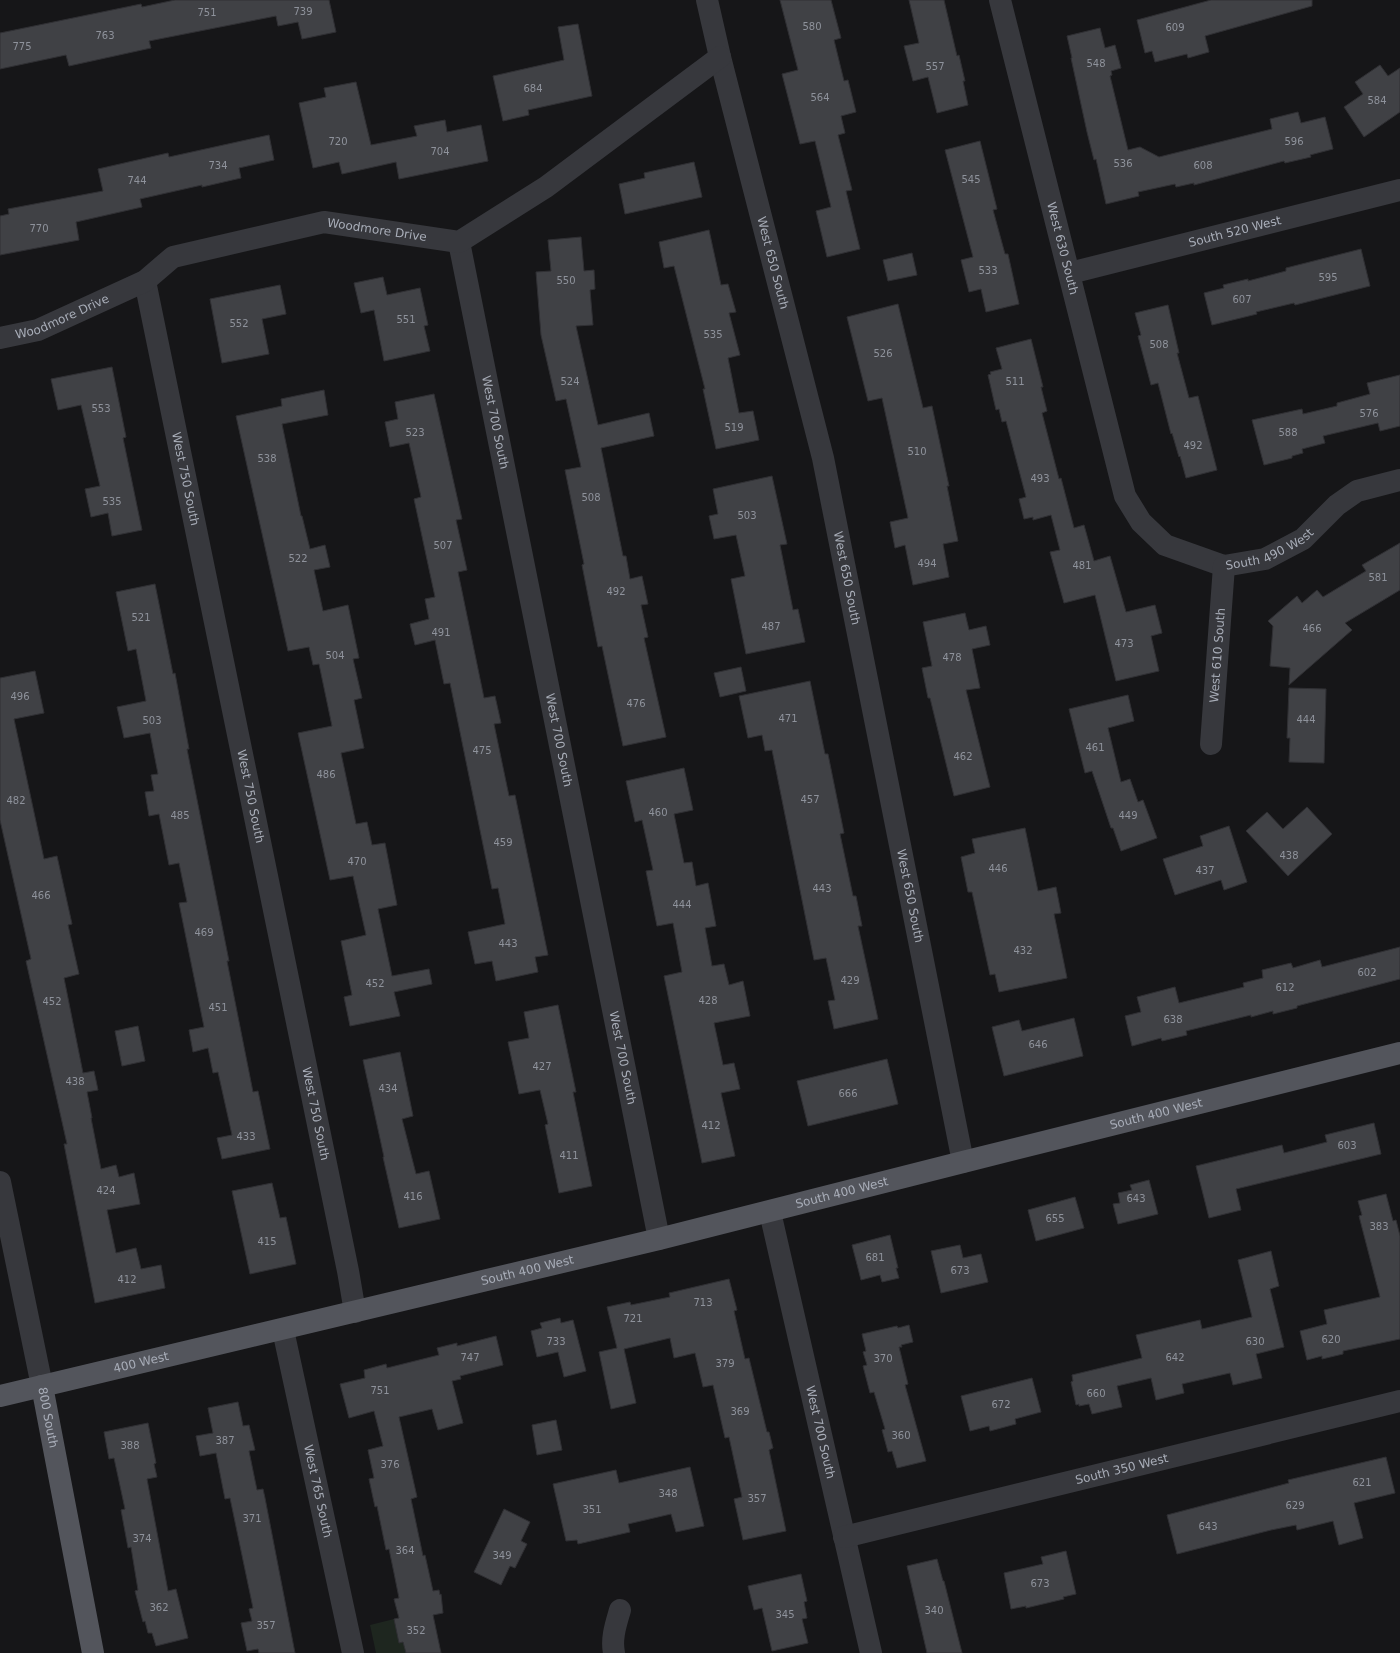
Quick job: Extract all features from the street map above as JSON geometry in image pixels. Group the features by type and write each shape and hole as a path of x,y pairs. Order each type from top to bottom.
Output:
{"main road":[{"name":"South 400 West","path":"283,1330 770,1212 963,1162 1400,1053"},
{"name":"400 West","path":"0,1396 283,1330"},
{"name":"800 South","path":"42,1386 92,1653"}],"street":[{"name":"West 650 South","path":"707,0 720,57 823,458 963,1162"},
{"name":"West 630 South","path":"1000,0 1125,496"},
{"path":"458,242 546,187 720,57"},
{"name":"South 520 West","path":"1070,273 1400,190"},
{"name":"Woodmore Drive","path":"0,338 38,330 145,281 173,257 324,222 458,242"},
{"name":"West 700 South","path":"458,242 659,1239"},
{"name":"West 750 South","path":"145,281 348,1271 355,1312"},
{"name":"South 490 West","path":"1125,496 1141,522 1165,545 1224,566 1265,559 1303,539 1337,505 1357,491 1400,480"},
{"name":"West 610 South","path":"1211,744 1224,566"},
{"name":"800 South","path":"0,1182 42,1386"},
{"name":"West 700 South","path":"770,1212 871,1653"},
{"name":"West 765 South","path":"283,1330 353,1653"},
{"name":"South 350 West","path":"844,1537 1400,1401"},
{"path":"614,1653 612,1646 620,1610"}],"shaded area":[{"path":"394,1619 399,1643 403,1642 406,1653 376,1653 370,1625"}],"building":[{"path":"175,0 329,0 336,32 302,39 298,22 278,26 276,16 149,41 151,48 69,66 66,55 0,69 0,33 141,4 142,7"},
{"path":"780,0 831,0 841,38 834,40 844,81 848,80 856,112 841,116 845,133 838,135 852,190 846,191 860,249 827,257 816,211 831,207 815,141 800,144 782,74 798,70"},
{"path":"909,0 944,0 957,56 959,55 965,81 963,81 968,105 937,113 928,77 913,81 904,46 919,43"},
{"path":"1211,0 1312,0 1312,6 1205,36 1209,52 1188,58 1187,54 1155,62 1152,51 1145,53 1137,20"},
{"path":"578,24 592,96 528,110 529,115 503,121 493,76 564,60 558,27"},
{"path":"1100,28 1105,48 1115,45 1121,68 1111,71 1112,75 1110,76 1128,150 1140,147 1159,157 1272,129 1270,119 1298,112 1301,123 1325,117 1333,149 1310,155 1311,157 1285,163 1284,161 1194,185 1194,183 1176,187 1175,184 1138,192 1139,196 1106,204 1096,159 1094,160 1087,132 1067,36"},
{"path":"1380,65 1388,76 1400,68 1400,112 1364,137 1344,107 1363,94 1355,82"},
{"path":"356,82 371,145 417,136 414,126 445,120 447,132 481,125 488,161 399,179 396,162 342,174 339,162 313,168 299,103 326,97 324,88"},
{"path":"269,135 274,160 239,168 241,178 140,199 142,207 76,222 79,240 0,255 0,216 9,214 8,209 103,191 98,169 168,153 169,157"},
{"path":"980,141 997,209 993,210 1005,254 1008,254 1019,304 986,312 981,289 969,292 961,260 973,257 945,150"},
{"path":"694,162 702,197 625,214 619,184 645,178 644,173"},
{"path":"709,230 721,285 728,284 736,312 729,313 740,355 728,358 739,413 753,411 759,440 716,449 703,389 705,389 674,266 664,268 659,242"},
{"path":"581,237 584,271 594,270 595,289 590,290 593,325 576,326 598,425 649,413 654,436 601,448 623,556 626,556 630,579 642,576 648,604 641,605 648,637 644,638 666,737 623,746 602,646 598,647 582,565 584,564 565,470 581,467 566,399 556,401 541,335 536,272 551,271 548,240"},
{"path":"1361,249 1370,286 1295,305 1294,303 1256,312 1257,314 1212,325 1204,293 1224,288 1223,285 1248,279 1248,281 1286,271 1286,268"},
{"path":"912,253 917,275 888,281 883,260"},
{"path":"383,277 387,295 420,288 428,325 424,326 430,351 384,361 374,310 361,313 354,283"},
{"path":"280,285 286,314 262,319 269,354 222,363 210,299"},
{"path":"898,304 923,408 932,406 949,486 947,486 958,541 943,544 949,577 913,585 905,545 895,548 890,522 908,518 882,398 868,401 847,317"},
{"path":"1168,305 1179,353 1177,353 1189,398 1198,396 1217,470 1186,478 1180,456 1179,457 1172,433 1171,434 1158,383 1151,385 1138,336 1141,335 1135,313"},
{"path":"1031,339 1043,387 1041,387 1047,411 1042,413 1059,479 1061,478 1074,528 1084,525 1094,561 1110,556 1126,612 1155,605 1162,633 1151,636 1159,671 1116,681 1095,595 1064,603 1050,552 1060,550 1051,515 1033,520 1033,517 1024,519 1019,499 1026,497 1006,421 1002,422 999,409 996,410 988,375 991,374 990,372 1002,369 996,348"},
{"path":"112,367 126,437 123,438 142,530 112,536 108,513 91,517 85,489 100,486 81,405 58,410 51,379"},
{"path":"1400,375 1400,426 1380,431 1378,423 1323,436 1325,443 1302,449 1303,453 1292,456 1292,458 1264,465 1252,420 1302,409 1303,414 1337,406 1337,403 1370,394 1367,383"},
{"path":"324,390 328,415 282,424 301,516 310,549 325,545 330,567 314,570 323,611 348,605 359,658 353,659 362,698 354,700 364,748 341,753 356,824 367,822 372,845 385,843 397,905 378,909 392,976 429,969 432,984 394,992 400,1016 350,1026 344,997 352,995 341,941 366,935 353,876 330,880 298,733 332,726 319,664 313,665 309,647 288,651 236,416 282,406 281,399"},
{"path":"434,394 462,519 456,520 467,570 458,572 484,698 495,696 501,723 494,724 509,796 515,795 548,955 535,957 538,972 496,981 492,961 475,964 468,932 505,924 498,888 492,889 450,683 444,684 435,640 415,645 410,624 429,619 425,599 435,597 414,499 421,497 409,443 390,447 385,422 398,419 395,402"},
{"path":"772,476 787,544 780,545 793,610 798,609 805,642 746,654 731,579 745,576 736,535 714,539 709,516 718,514 713,489"},
{"path":"1400,543 1400,590 1345,623 1352,630 1289,685 1290,668 1270,666 1273,626 1268,621 1297,596 1302,603 1317,590 1323,597 1366,571 1362,565"},
{"path":"155,584 173,674 175,673 189,749 187,749 253,1092 258,1091 270,1149 222,1159 217,1138 232,1135 218,1072 213,1073 208,1048 193,1052 189,1030 204,1027 179,903 187,902 179,863 169,865 159,814 149,816 145,792 154,791 151,775 158,774 150,733 124,738 117,707 146,701 136,649 128,651 116,592"},
{"path":"965,613 969,630 986,626 990,645 972,649 980,688 966,690 990,787 954,796 930,698 928,698 922,668 932,666 923,622"},
{"path":"741,667 746,691 720,697 714,673"},
{"path":"35,671 44,713 14,719 44,859 57,856 72,924 68,925 79,974 64,978 83,1073 94,1071 98,1090 87,1092 101,1169 116,1165 119,1177 134,1173 140,1204 107,1210 116,1253 136,1248 141,1269 161,1265 165,1288 95,1303 64,1144 67,1144 26,961 31,959 0,820 0,678"},
{"path":"810,681 825,754 828,754 844,833 840,834 853,896 856,896 862,926 858,926 878,1019 834,1029 828,1001 835,1000 826,958 814,960 772,750 765,751 762,735 748,738 739,696"},
{"path":"1289,688 1326,689 1324,763 1289,762 1290,738 1287,738"},
{"path":"1128,695 1134,721 1108,728 1121,782 1130,779 1138,802 1143,800 1157,838 1121,851 1113,828 1111,828 1092,771 1085,773 1069,709"},
{"path":"684,768 693,810 674,814 684,863 692,862 696,886 708,883 716,926 705,928 712,966 724,964 729,985 743,981 750,1016 714,1023 723,1065 734,1063 740,1089 721,1093 735,1156 702,1163 664,976 682,972 673,923 657,926 646,871 653,870 642,820 635,822 626,781"},
{"path":"1307,807 1332,834 1288,876 1246,831 1267,812 1283,829"},
{"path":"1229,826 1247,882 1224,890 1221,880 1175,895 1163,859 1203,846 1200,836"},
{"path":"1025,828 1038,891 1056,887 1061,913 1054,914 1067,978 999,992 995,974 990,975 972,892 968,892 961,857 975,853 972,839"},
{"path":"1400,947 1400,979 1297,1006 1297,1008 1273,1014 1273,1011 1251,1017 1251,1015 1186,1031 1187,1035 1162,1041 1161,1038 1132,1046 1125,1016 1141,1012 1137,997 1175,987 1179,1003 1244,987 1243,983 1263,978 1262,970 1291,963 1293,968 1320,960 1322,967"},
{"path":"558,1005 576,1092 573,1092 592,1186 559,1193 545,1125 548,1124 540,1090 519,1094 508,1042 529,1038 524,1012"},
{"path":"1074,1018 1083,1056 1004,1076 992,1027 1019,1020 1022,1031"},
{"path":"138,1026 145,1061 122,1066 115,1031"},
{"path":"400,1052 413,1116 402,1119 416,1174 429,1171 440,1219 399,1228 363,1060"},
{"path":"887,1059 898,1104 808,1126 797,1081"},
{"path":"1374,1123 1381,1154 1236,1189 1241,1210 1209,1218 1196,1166 1282,1145 1284,1153 1327,1142 1325,1135"},
{"path":"1149,1180 1158,1214 1118,1224 1113,1204 1120,1203 1118,1193 1132,1190 1130,1185"},
{"path":"272,1183 280,1218 286,1217 296,1264 250,1274 232,1191"},
{"path":"1386,1194 1393,1221 1396,1220 1400,1236 1400,1339 1343,1351 1343,1354 1322,1359 1322,1356 1307,1360 1300,1331 1327,1324 1324,1310 1380,1297 1359,1216 1362,1215 1358,1201"},
{"path":"1075,1197 1084,1228 1036,1241 1028,1210"},
{"path":"890,1235 899,1278 882,1282 880,1275 861,1280 852,1245"},
{"path":"960,1245 963,1258 981,1254 988,1282 941,1293 931,1251"},
{"path":"1271,1251 1279,1286 1270,1289 1284,1347 1256,1354 1262,1378 1233,1385 1230,1373 1182,1384 1184,1393 1156,1400 1151,1378 1117,1386 1122,1407 1092,1414 1089,1404 1079,1406 1079,1404 1076,1405 1071,1382 1073,1381 1072,1375 1142,1358 1136,1335 1200,1320 1202,1329 1252,1317 1238,1260"},
{"path":"729,1279 737,1310 734,1311 745,1359 749,1358 767,1432 769,1432 773,1448 769,1450 786,1531 743,1540 734,1499 742,1497 729,1437 725,1438 713,1385 703,1387 695,1353 674,1358 670,1338 624,1349 636,1403 611,1409 599,1352 617,1348 607,1307 630,1302 631,1305 670,1297 669,1293"},
{"path":"560,1318 561,1323 573,1320 586,1371 564,1377 558,1352 537,1357 531,1331 542,1328 540,1323"},
{"path":"909,1325 913,1342 901,1345 902,1347 899,1347 908,1384 905,1385 926,1461 897,1468 892,1451 888,1452 882,1430 885,1429 874,1392 870,1393 863,1366 867,1365 863,1352 866,1351 862,1334 897,1326 898,1328"},
{"path":"496,1336 503,1365 460,1376 461,1379 452,1381 463,1423 438,1430 432,1409 399,1417 417,1497 411,1499 423,1556 425,1555 433,1591 439,1590 440,1595 441,1594 443,1613 433,1615 441,1653 406,1653 403,1642 399,1643 394,1619 399,1618 394,1599 399,1598 389,1549 386,1550 377,1506 375,1507 369,1479 374,1478 368,1450 383,1446 374,1411 349,1418 340,1384 365,1378 364,1370 386,1364 387,1368 439,1355 437,1348 457,1343 457,1346"},
{"path":"1032,1378 1041,1412 1015,1419 1016,1424 990,1431 989,1426 970,1431 961,1396"},
{"path":"238,1402 243,1426 249,1425 255,1450 249,1451 257,1490 263,1489 295,1653 259,1653 258,1649 247,1651 241,1623 252,1621 249,1609 253,1608 230,1498 225,1499 216,1453 200,1456 196,1436 213,1433 208,1408"},
{"path":"556,1420 562,1450 537,1455 532,1425"},
{"path":"148,1423 156,1463 154,1464 157,1477 147,1479 168,1591 176,1589 188,1638 156,1646 152,1633 148,1633 145,1621 143,1622 135,1591 138,1590 131,1547 128,1548 121,1510 125,1509 114,1458 109,1459 104,1432"},
{"path":"1386,1457 1395,1493 1354,1503 1363,1538 1339,1545 1333,1521 1297,1530 1296,1525 1271,1530 1177,1554 1167,1515 1289,1483 1288,1480"},
{"path":"690,1467 704,1526 676,1532 671,1514 628,1524 630,1532 578,1544 577,1540 566,1541 553,1484 616,1470 619,1483"},
{"path":"504,1509 530,1522 521,1541 527,1544 515,1568 510,1566 501,1585 474,1572"},
{"path":"1066,1551 1076,1594 1063,1597 1064,1599 1026,1608 1026,1606 1011,1609 1004,1573 1043,1564 1041,1557"},
{"path":"937,1559 962,1653 927,1653 907,1566"},
{"path":"801,1574 807,1601 804,1602 807,1618 802,1619 808,1643 772,1651 762,1608 754,1610 748,1586"}]}
